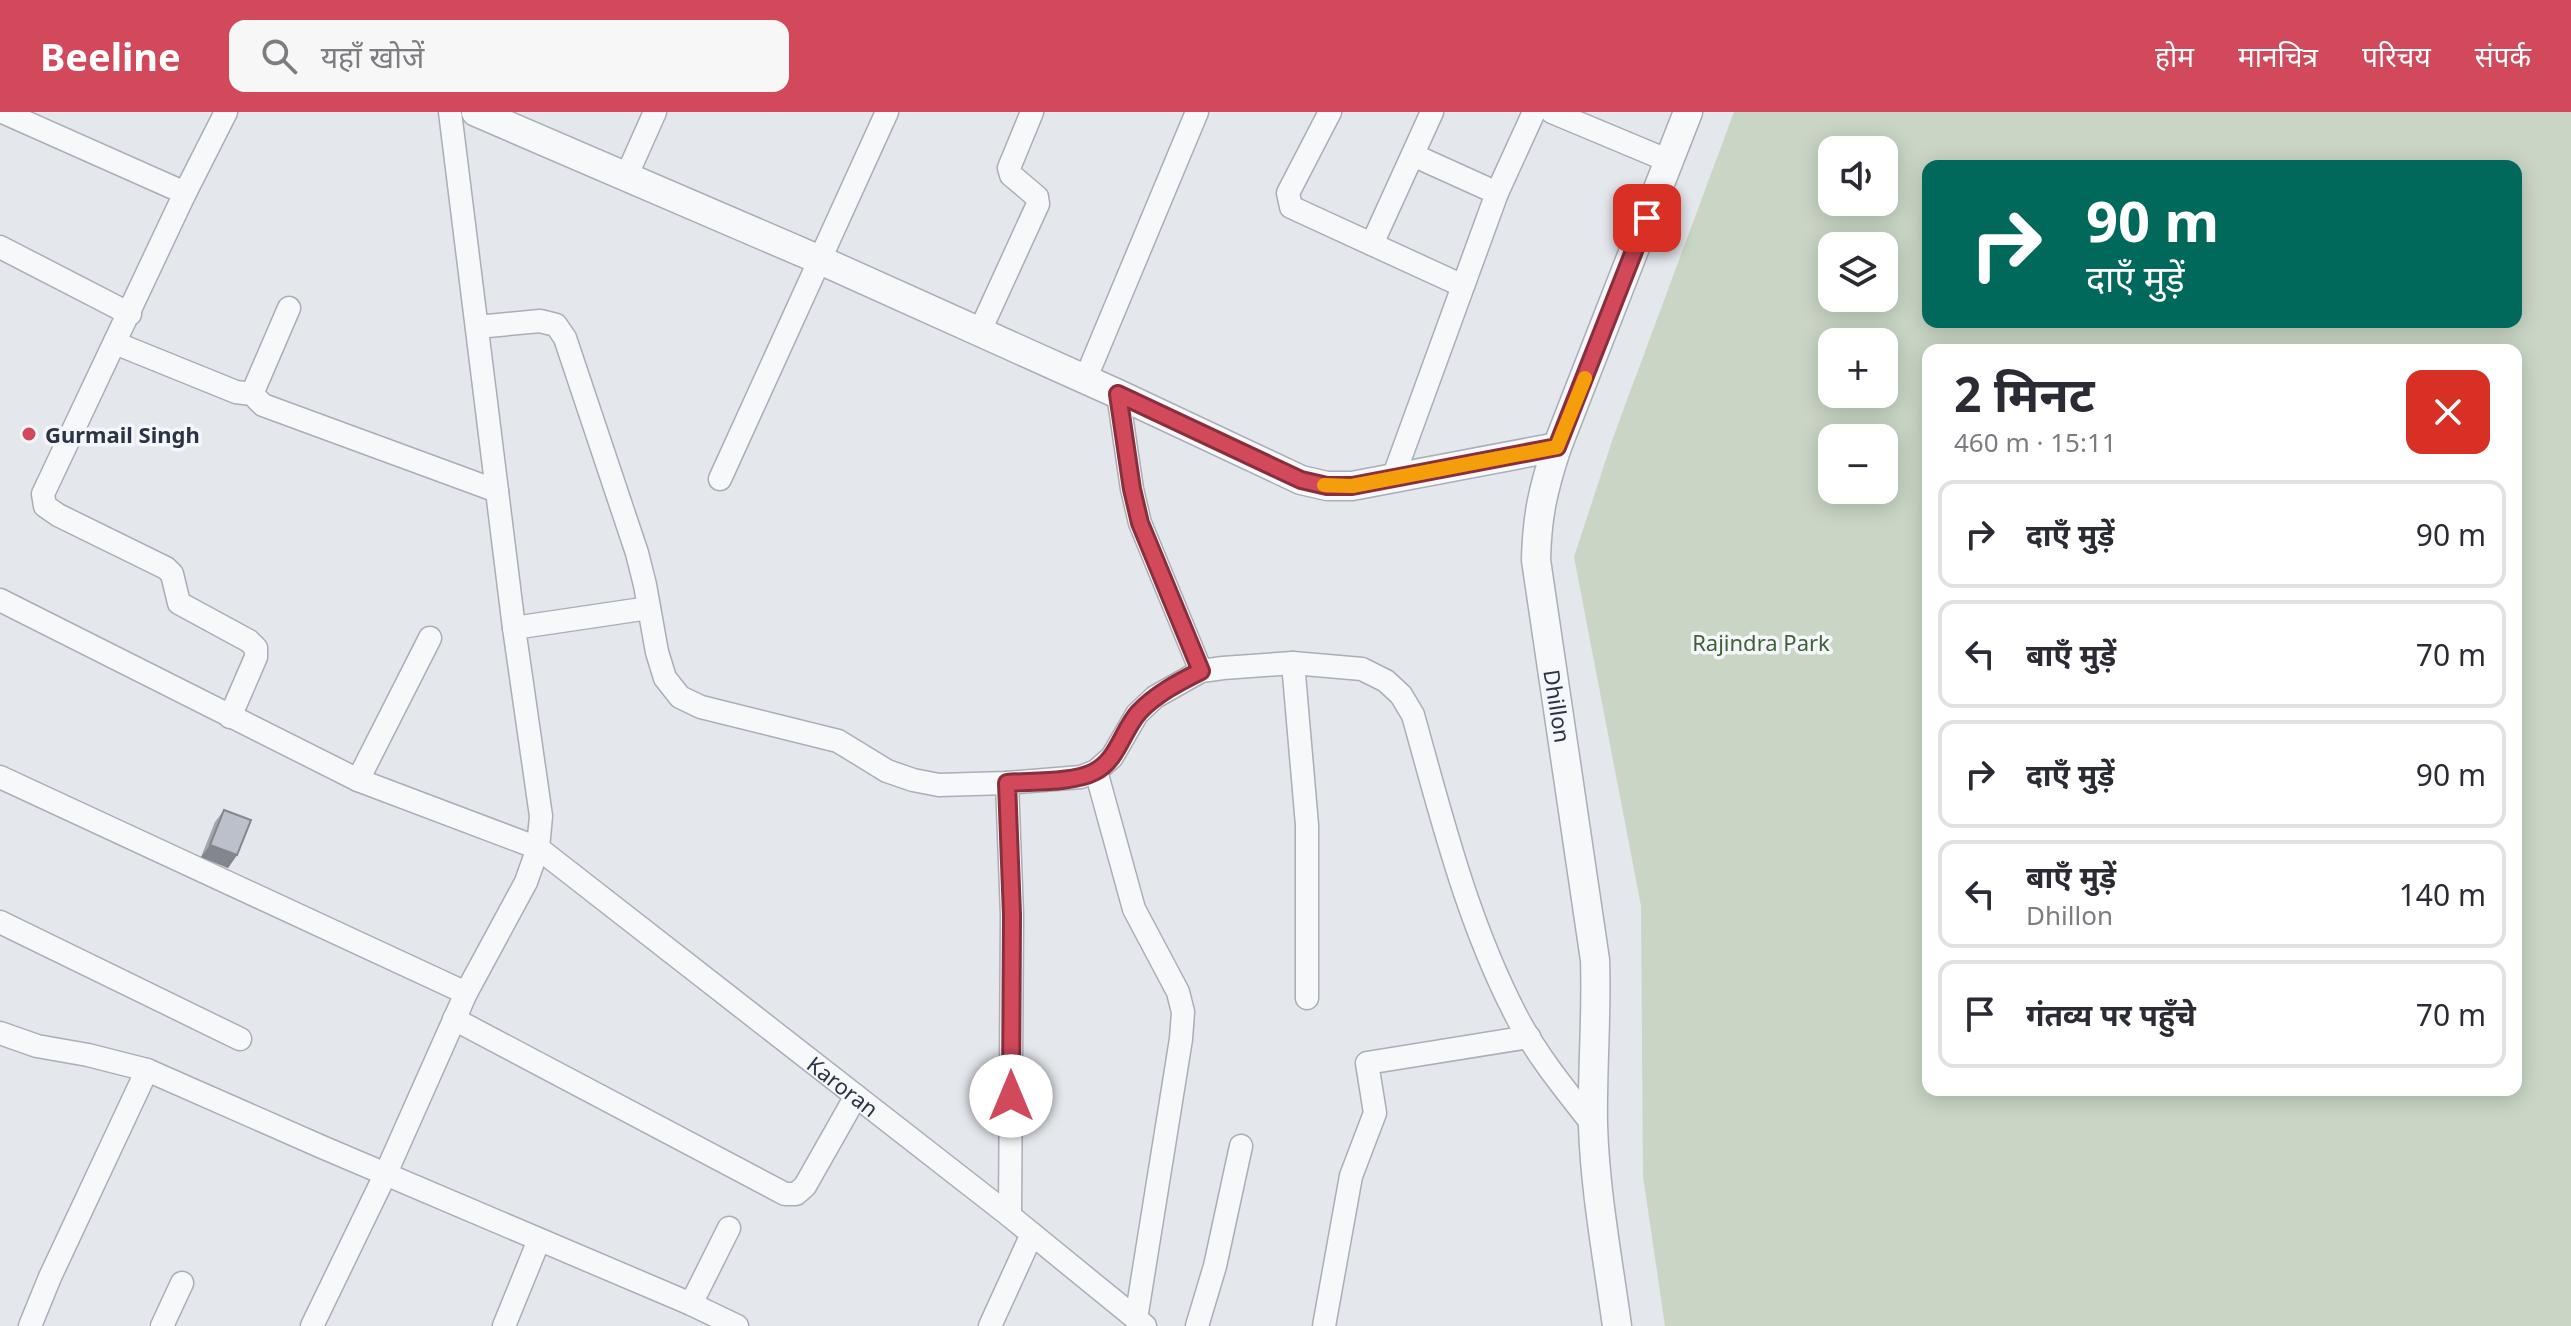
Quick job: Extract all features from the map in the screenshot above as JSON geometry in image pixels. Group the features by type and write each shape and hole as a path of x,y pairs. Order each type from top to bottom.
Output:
{"street":[{"path":"226,112 43,494 45,506 58,515 166,568 172,574 179,603 249,641 256,648 256,657 230,717"},
{"path":"312,1326 386,1173 466,993 526,882 538,848 541,816 514,628 450,112"},
{"path":"476,112 820,260 1301,480 1327,486 1352,486 1557,447"},
{"path":"626,177 655,112"},
{"path":"720,479 887,112"},
{"path":"979,333 1038,204 1037,197 1011,175 1009,168 1032,112"},
{"path":"1085,380 1197,112"},
{"path":"1330,112 1288,193 1291,207 1463,286"},
{"path":"1372,244 1432,112"},
{"path":"1393,478 1497,193 1534,112"},
{"path":"1552,112 1669,161"},
{"name":"Dhillon","path":"1617,1326 1593,1125 1597,1004 1595,960 1536,560 1537,522 1557,447 1688,112"},
{"path":"3,116 185,193"},
{"path":"1413,155 1497,193"},
{"path":"0,247 130,314"},
{"path":"252,394 289,308"},
{"path":"477,327 540,321 556,325 565,338 637,553 665,678 680,697 701,707 838,741 887,771 913,780 939,785 1007,783 1081,777 1096,771 1112,757 1137,714 1175,684 1201,671 1293,663 1362,669 1386,681 1401,695 1413,715 1467,903 1504,989 1529,1037 1560,1084 1593,1125"},
{"path":"115,343 236,392 252,394 263,405 497,491"},
{"path":"1118,394 1140,523 1201,671"},
{"name":"Karoran","path":"0,600 358,780 538,848 1141,1322"},
{"path":"514,628 649,608"},
{"path":"358,780 430,638"},
{"path":"1293,663 1307,825 1307,998"},
{"path":"1096,771 1134,909 1178,992 1183,1012 1141,1322"},
{"path":"0,777 466,993"},
{"path":"1007,783 1012,915 1010,1216"},
{"path":"0,922 240,1039"},
{"path":"454,1019 785,1194 796,1194 805,1186 856,1096"},
{"path":"0,1033 37,1046 147,1070 737,1326"},
{"path":"1324,1326 1351,1176 1375,1113 1367,1063 1529,1037"},
{"path":"30,1326 147,1070"},
{"path":"1197,1326 1215,1266 1241,1146"},
{"path":"691,1304 729,1228"},
{"path":"990,1326 1032,1234"},
{"path":"504,1326 539,1240"},
{"path":"162,1326 182,1283"}],"green space":[{"name":"Rajindra Park","path":"1734,112 2571,112 2571,1326 1665,1326 1643,1176 1641,906 1574,557 1614,435"}],"building":[{"path":"224,810 251,820 237,855 210,845"}],"slow traffic":[{"path":"1324,485 1352,486 1557,447 1585,378"}],"place":[{"name":"Gurmail Singh","path":"29,434"}],"route":[{"path":"1011,1096 1012,915 1007,783 1081,777 1096,771 1112,757 1137,714 1155,697 1201,671 1140,523 1124,445 1118,394 1301,480 1327,486 1352,486 1557,447 1647,218"}]}
